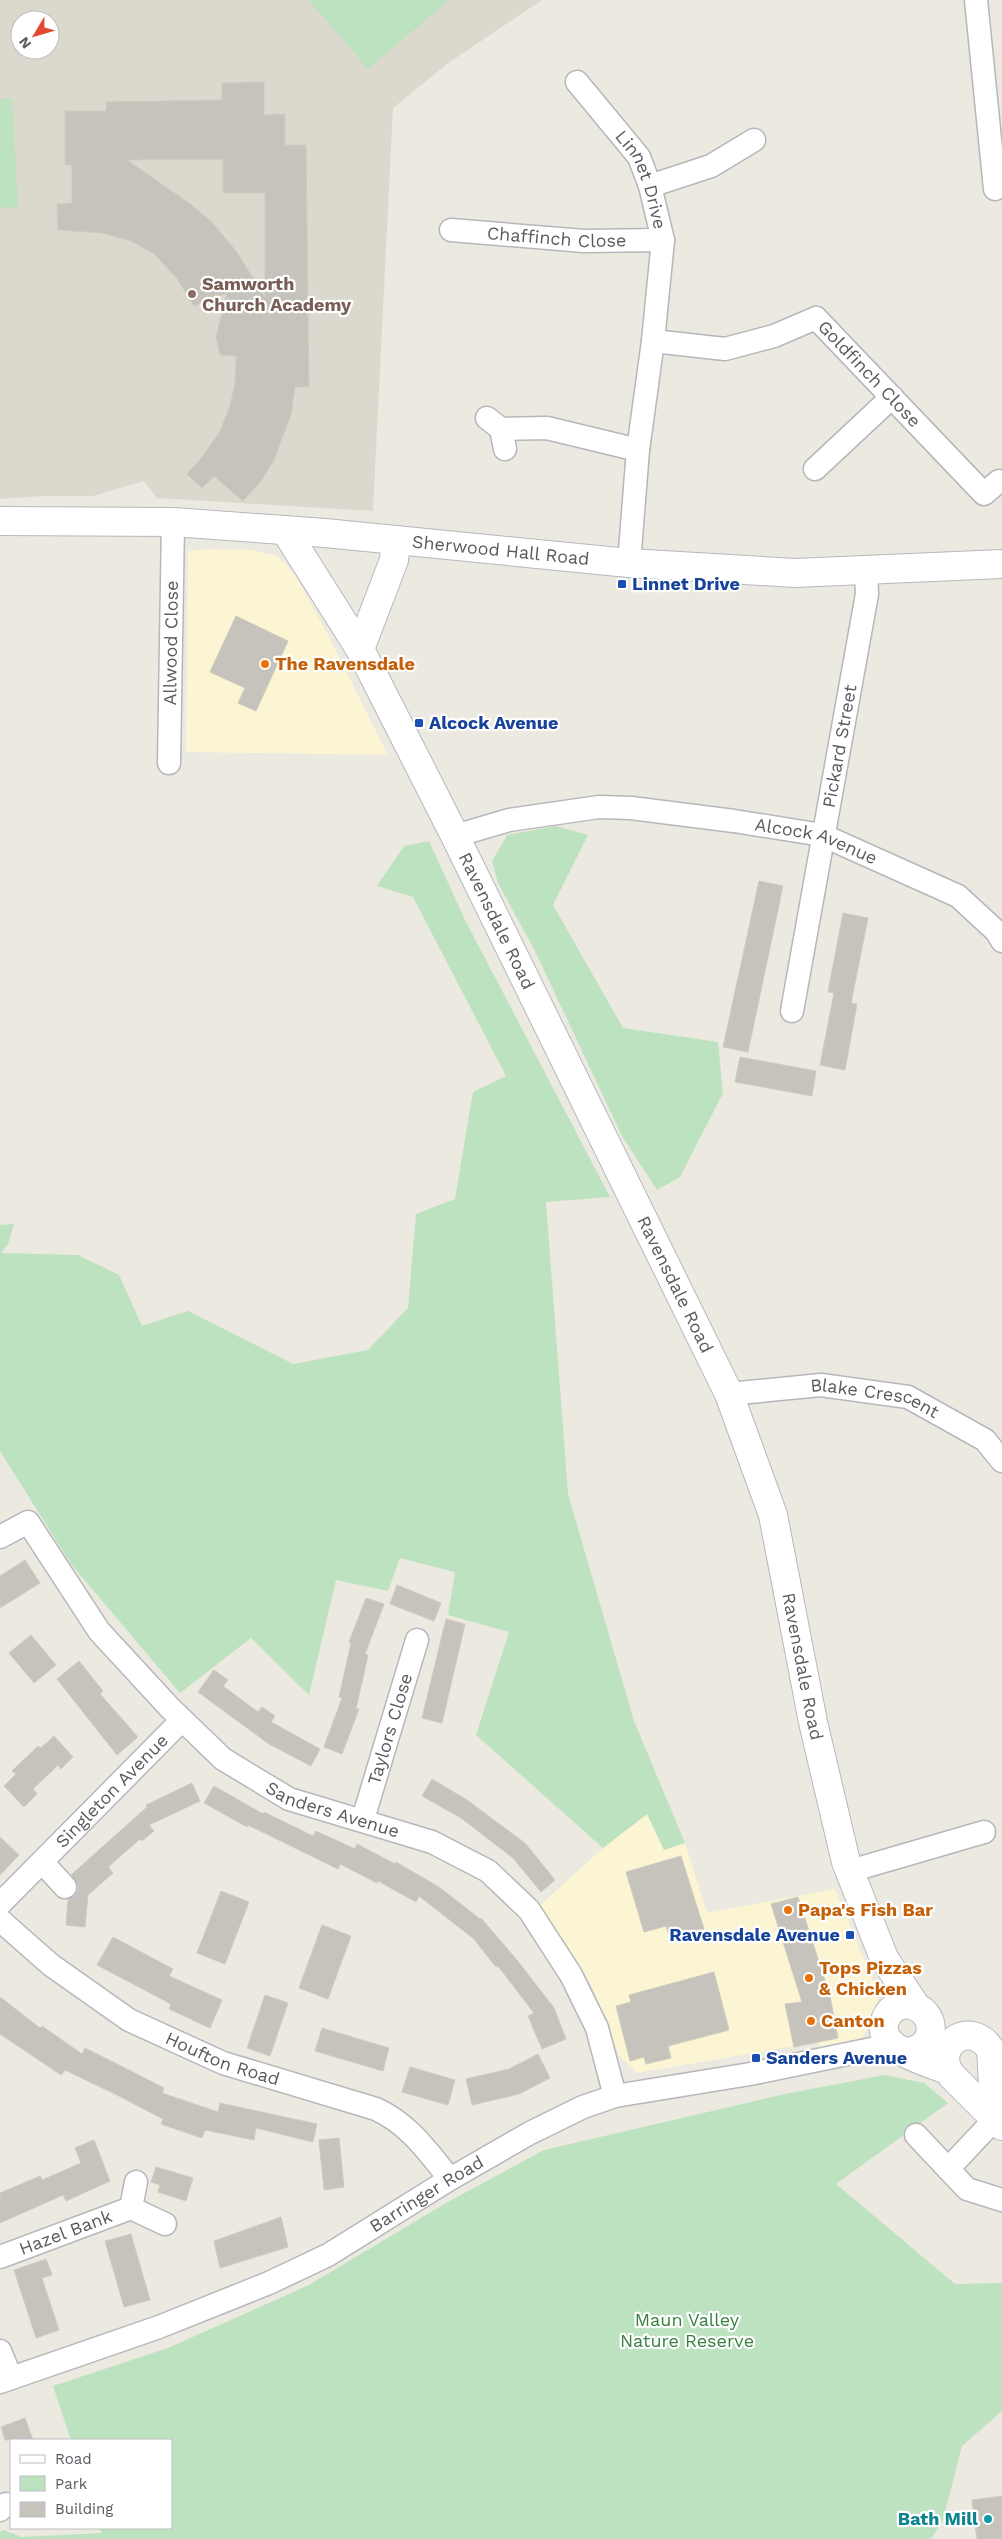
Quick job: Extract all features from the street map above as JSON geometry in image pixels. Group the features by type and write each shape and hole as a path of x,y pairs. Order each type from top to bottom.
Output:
{"main road":[{"name":"Sherwood Hall Road","path":"0,521 173,522 325,533 629,563 795,573 1002,564"},
{"name":"Ravensdale Road","path":"285,530 360,649 455,836 729,1394 773,1515 813,1722 850,1871 884,1958 903,2026"},
{"path":"317,578 325,533"},
{"path":"360,649 394,560 396,540"},
{"path":"903,2026 966,2036 987,2043 997,2053 999,2123"},
{"path":"903,2026 999,2123"},
{"path":"966,2036 948,2047 945,2055 953,2076 967,2083 982,2079 997,2053"}],"street":[{"path":"976,0 995,189"},
{"name":"Linnet Drive","path":"577,82 639,158 650,186 663,240 653,341 638,450 629,563"},
{"path":"650,186 711,166 754,140"},
{"name":"Chaffinch Close","path":"451,230 584,241 663,240"},
{"name":"Goldfinch Close","path":"653,341 725,349 774,336 816,318 984,494 999,481"},
{"path":"815,469 892,397"},
{"path":"497,432 547,428 638,450"},
{"name":"Allwood Close","path":"169,763 173,522"},
{"name":"Pickard Street","path":"792,1011 822,835 867,594 866,571"},
{"name":"Alcock Avenue","path":"455,836 509,820 599,807 631,808 706,817 822,835 958,896 997,932 1002,941"},
{"name":"Blake Crescent","path":"729,1394 821,1386 908,1397 985,1440 1002,1461"},
{"name":"Sanders Avenue","path":"0,1537 28,1522 99,1631 182,1720 223,1759 289,1798 363,1819 432,1842 488,1872 528,1910 571,1975 598,2028 615,2096"},
{"name":"Taylors Close","path":"363,1819 417,1640"},
{"name":"Singleton Avenue","path":"0,1904 43,1863 182,1720"},
{"path":"850,1871 984,1832"},
{"name":"Singleton Avenue","path":"43,1863 65,1887"},
{"name":"Houfton Road","path":"0,1920 51,1965 129,2020 223,2063 376,2109 390,2115 417,2138 450,2180"},
{"name":"Barringer Road","path":"5,2380 159,2327 269,2283 328,2256 450,2180 530,2134 583,2107 615,2096 750,2074 864,2050 903,2026"},
{"path":"948,2169 999,2123"},
{"path":"916,2135 967,2189 1002,2200"},
{"name":"Hazel Bank","path":"131,2208 136,2182"},
{"name":"Hazel Bank","path":"0,2257 131,2208 165,2224"},
{"path":"0,2351 5,2380"}],"shaded area":[{"name":"Samworth Church Academy","path":"0,0 542,0 447,64 393,108 373,511 157,498 144,481 93,496 41,496 0,499"},
{"path":"211,549 252,550 278,556 295,575 326,631 388,755 186,752 188,551"},
{"path":"647,1814 664,1850 685,1843 707,1913 835,1889 877,1990 879,2012 860,2040 820,2050 818,2042 637,2073 620,2057 591,1985 567,1945 537,1908 603,1848"}],"green space":[{"path":"309,0 449,0 368,69"},
{"path":"12,98 18,207 0,208 0,99"},
{"path":"556,826 588,835 553,905 623,1028 718,1042 723,1093 680,1177 657,1190 622,1136 535,951 498,883 492,861 507,835"},
{"path":"429,841 465,920 610,1197 546,1202 568,1494 634,1721 685,1843 664,1850 647,1814 603,1848 476,1735 509,1632 448,1615 455,1572 400,1558 388,1591 336,1580 309,1695 251,1638 180,1693 71,1564 0,1451 0,1225 14,1224 8,1244 1,1253 78,1255 119,1275 142,1326 188,1311 293,1364 368,1350 408,1308 416,1214 455,1199 473,1092 506,1076 413,897 377,886 404,846"},
{"name":"Maun Valley Nature Reserve","path":"885,2075 924,2083 948,2103 836,2184 955,2284 1002,2283 1002,2411 962,2446 943,2520 931,2539 0,2539 0,2532 3,2530 22,2537 102,2533 100,2529 172,2529 172,2439 71,2439 53,2386 168,2348 309,2285 446,2203 544,2150 785,2094"}],"building":[{"path":"264,82 264,115 285,114 285,145 306,145 309,387 295,387 291,415 273,462 260,482 243,501 214,476 202,488 187,474 203,456 220,431 230,406 235,382 236,356 220,355 216,337 227,293 194,306 176,277 153,253 131,241 102,233 58,230 57,204 72,203 72,165 65,165 65,111 106,111 106,102 222,100 222,83","holes":["223,159 223,193 265,193 265,297 236,251 211,221 189,203 127,160"]},
{"name":"The Ravensdale","path":"236,616 288,641 256,711 238,703 245,688 210,672"},
{"path":"759,881 783,886 748,1052 723,1047"},
{"path":"843,913 868,918 851,1003 857,1004 845,1070 820,1065 834,993 828,992"},
{"path":"740,1057 816,1071 812,1096 735,1082"},
{"path":"25,1560 40,1583 0,1608 0,1576"},
{"path":"397,1585 441,1603 434,1621 390,1604"},
{"path":"366,1598 384,1604 365,1654 368,1655 356,1709 359,1709 342,1754 324,1747 342,1698 339,1697 351,1643 349,1642"},
{"path":"446,1619 465,1624 442,1723 422,1718"},
{"path":"31,1635 56,1665 34,1683 9,1653"},
{"path":"79,1661 103,1691 100,1694 138,1737 117,1755 57,1679"},
{"path":"214,1670 228,1680 223,1686 258,1712 262,1707 275,1716 271,1722 320,1749 311,1766 269,1744 198,1692"},
{"path":"54,1736 73,1757 61,1769 58,1765 33,1789 37,1794 24,1807 4,1786 16,1774 12,1771 38,1746 41,1748"},
{"path":"432,1779 467,1800 525,1843 555,1880 541,1892 513,1858 461,1818 422,1796"},
{"path":"192,1783 200,1801 149,1825 154,1831 142,1841 140,1839 108,1867 113,1873 88,1895 85,1927 66,1925 68,1900 78,1890 78,1884 71,1875 147,1807 146,1805"},
{"path":"214,1786 263,1814 264,1812 313,1836 316,1831 355,1849 357,1844 395,1864 396,1862 439,1887 481,1918 517,1960 554,2008 566,2039 542,2049 528,2016 534,2013 498,1966 496,1967 474,1939 419,1896 416,1902 378,1881 377,1883 340,1864 338,1869 248,1825 247,1827 204,1803"},
{"path":"0,1837 19,1855 0,1875"},
{"path":"681,1856 704,1929 670,1939 666,1926 644,1932 626,1872"},
{"path":"221,1891 249,1902 225,1964 197,1953"},
{"path":"798,1897 830,1996 838,2038 794,2047 785,2004 802,2002 771,1904"},
{"path":"322,1925 351,1936 328,1999 299,1988"},
{"path":"113,1937 173,1969 169,1976 222,2000 210,2028 169,2009 171,2004 97,1965"},
{"path":"714,1972 729,2030 668,2046 671,2058 646,2064 644,2057 630,2061 616,2006 631,2002 629,1995"},
{"path":"265,1995 288,2003 270,2056 247,2048"},
{"path":"0,1997 40,2028 42,2026 82,2054 85,2048 164,2088 162,2093 218,2112 220,2103 317,2124 313,2142 256,2128 254,2140 205,2130 202,2138 161,2124 163,2119 115,2094 65,2070 61,2075 0,2034"},
{"path":"322,2028 389,2048 383,2071 315,2051"},
{"path":"538,2054 550,2078 519,2094 472,2105 466,2079 509,2069"},
{"path":"410,2067 455,2080 448,2105 402,2092"},
{"path":"339,2138 344,2187 324,2190 319,2140"},
{"path":"94,2140 110,2181 66,2201 63,2195 0,2223 0,2193 40,2176 42,2180 81,2163 75,2148"},
{"path":"156,2167 193,2178 186,2201 158,2192 160,2185 151,2182"},
{"path":"281,2217 288,2247 220,2268 214,2241"},
{"path":"131,2234 150,2300 124,2307 105,2241"},
{"path":"46,2259 52,2275 42,2278 59,2330 36,2338 14,2270"},
{"path":"25,2418 33,2439 5,2440 1,2427"},
{"name":"Bath Mill","path":"1002,2496 1002,2539 977,2539 972,2500"}],"place":[{"name":"Samworth Church Academy","path":"192,294"},
{"name":"Linnet Drive","path":"622,584"},
{"name":"The Ravensdale","path":"265,664"},
{"name":"Alcock Avenue","path":"419,723"},
{"name":"Papa's Fish Bar","path":"788,1910"},
{"name":"Ravensdale Avenue","path":"850,1935"},
{"name":"Tops Pizzas & Chicken","path":"809,1978"},
{"name":"Canton","path":"811,2021"},
{"name":"Sanders Avenue","path":"756,2058"},
{"name":"Bath Mill","path":"988,2519"}]}
